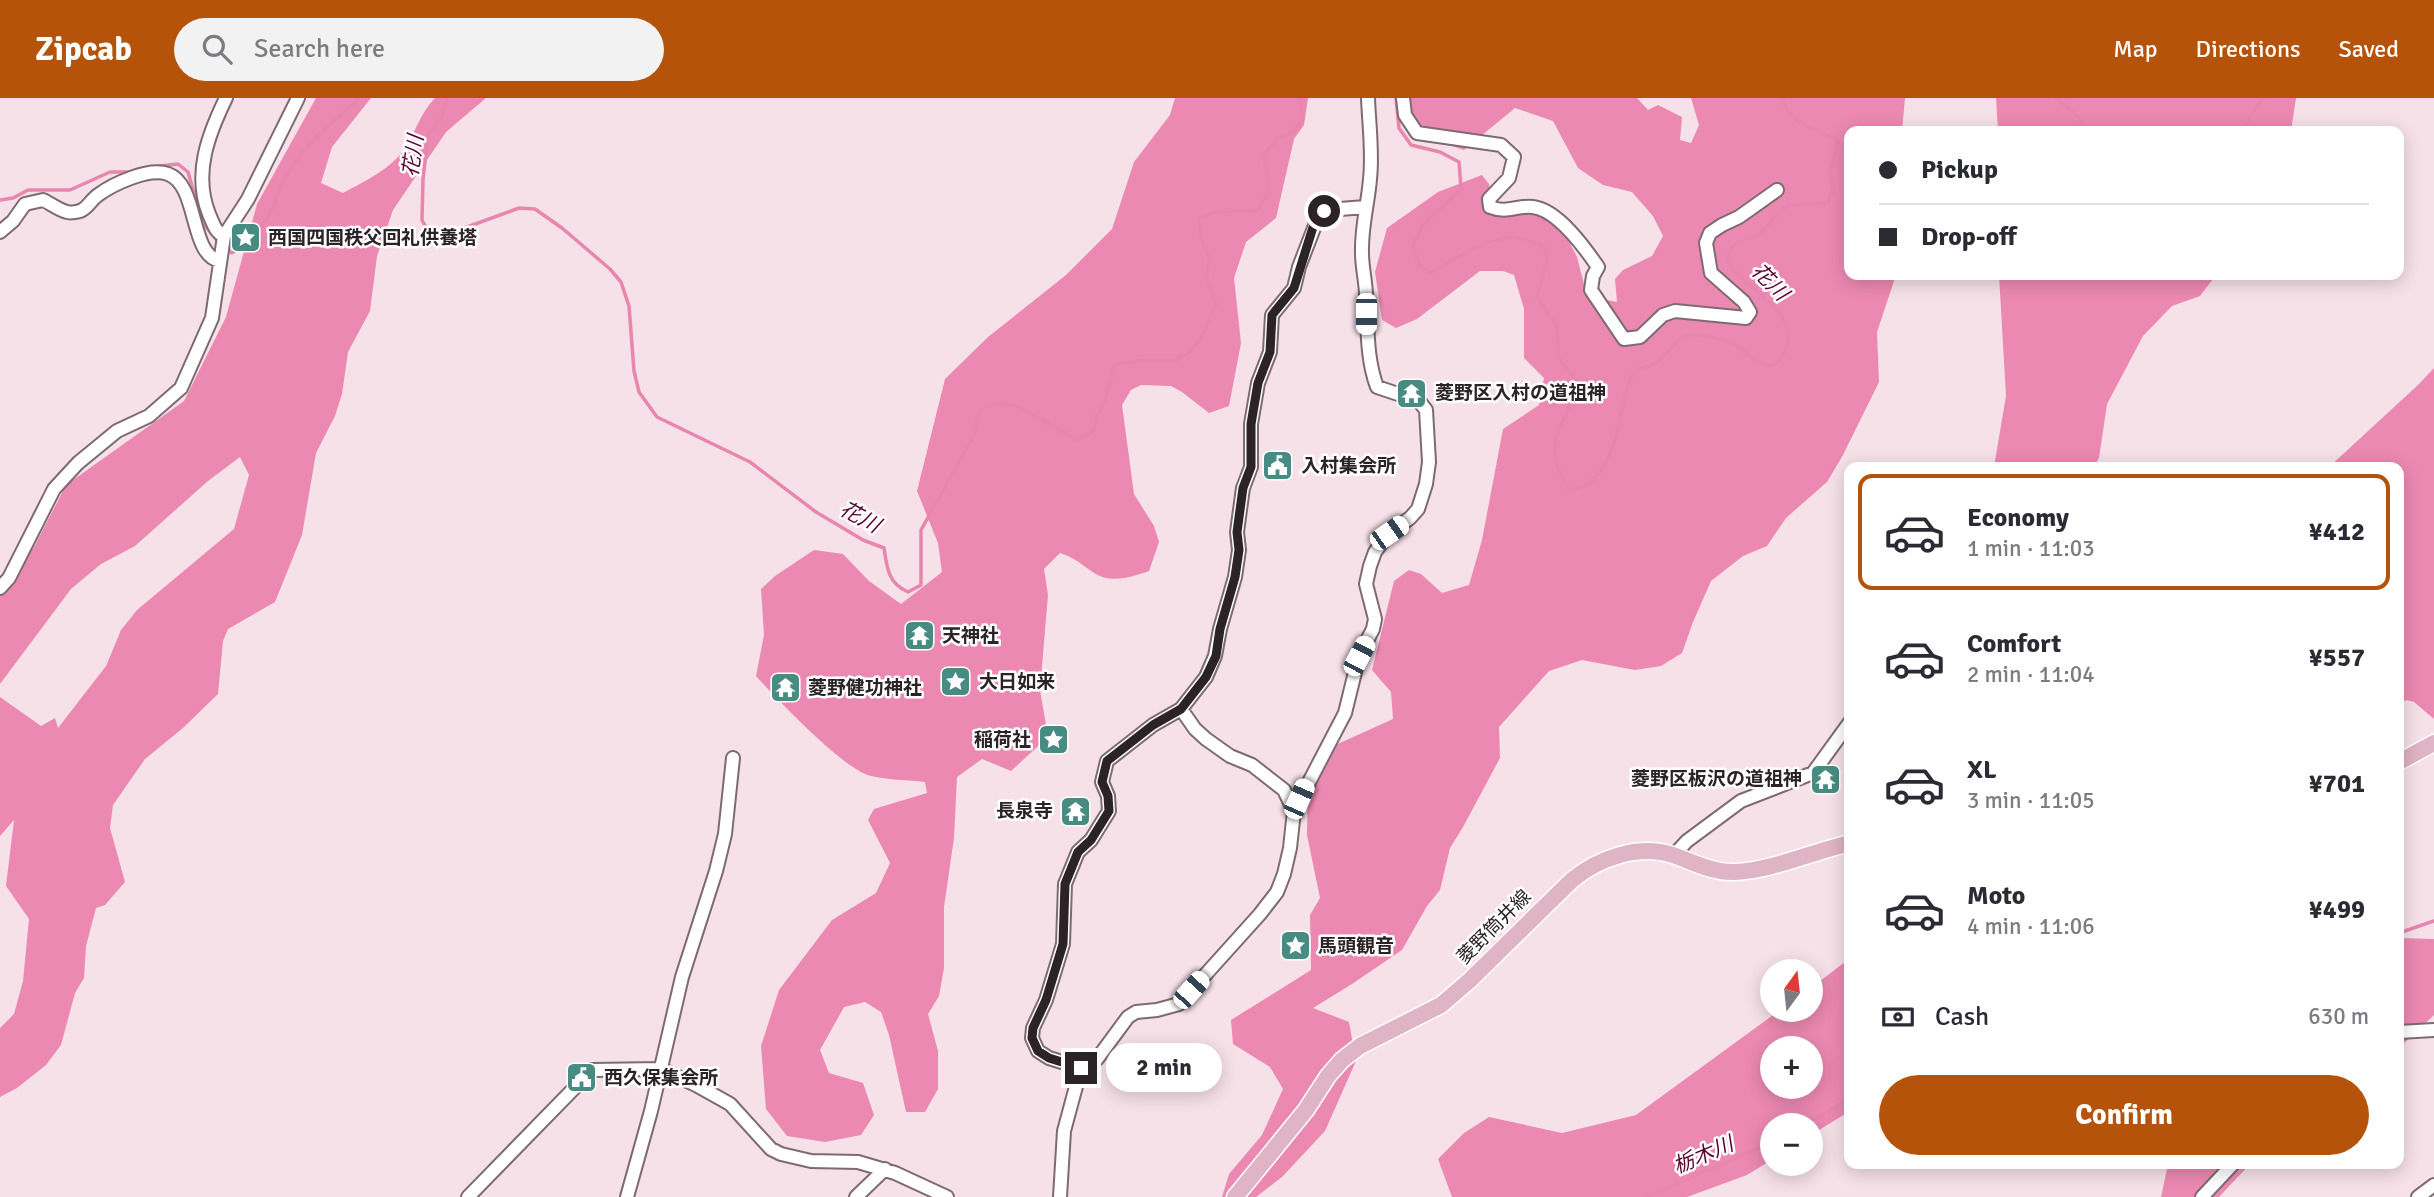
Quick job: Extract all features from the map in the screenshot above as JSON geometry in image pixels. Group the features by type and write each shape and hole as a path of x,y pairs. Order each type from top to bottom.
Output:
{"main road":[{"path":"2404,759 2434,743"},
{"name":"菱野筒井線","path":"1235,1197 1306,1110 1342,1060 1360,1046 1441,1005 1572,880 1591,866 1635,852 1660,852 1700,866 1730,872 1752,871 1844,845"}],"street":[{"path":"224,236 215,228 202,189 206,142 226,98"},
{"path":"0,588 9,578 54,489 78,463 117,431 149,416 181,388 212,318 224,236 248,199 298,98"},
{"path":"1060,1197 1064,1131 1081,1068 1097,1059 1128,1017 1136,1012 1179,1004 1277,892 1284,874 1293,831 1294,811 1345,713 1359,656 1373,629 1375,620 1366,584 1375,552 1389,533 1418,509 1429,462 1426,410 1419,401 1377,387 1366,334 1362,254 1371,151 1367,98"},
{"path":"1403,98 1405,115 1417,134 1501,145 1514,157 1509,178 1489,199 1490,207 1501,211 1532,207 1542,209 1577,236 1598,267 1593,275 1591,290 1624,339 1640,337 1663,315 1675,311 1746,318 1750,312 1744,302 1712,273 1706,243 1710,233 1740,217 1777,190"},
{"path":"0,232 13,221 25,204 43,200 68,213 82,210 96,196 122,180 170,174 186,194 205,250 213,260 220,261"},
{"path":"1081,1068 1049,1058 1038,1051 1032,1038 1033,1028 1046,1000 1063,944 1065,884 1078,852 1091,840 1109,811 1108,796 1102,782 1107,761 1153,725 1181,709 1206,677 1216,656 1220,629 1235,577 1243,488 1251,467 1251,424 1258,383 1270,352 1272,315 1294,288 1298,267 1319,215 1328,210 1365,207"},
{"path":"1181,709 1206,739 1230,756 1252,765 1284,790 1294,811"},
{"path":"1673,856 1687,841 1741,801 1813,772 1844,730"},
{"path":"628,1197 682,977 725,834 733,758"},
{"path":"2404,1032 2434,1030"},
{"path":"468,1197 592,1070 661,1069 730,1104 771,1149 781,1154 811,1161 858,1162 885,1169 947,1197"},
{"path":"856,1197 885,1169"},
{"path":"2202,1197 2228,1169"},
{"path":"2418,1197 2434,1185"}],"shaded area":[{"path":"316,98 371,98 332,147 321,183 343,193 375,175 397,158 435,98 486,98 446,132 393,210 377,256 370,311 348,352 342,394 335,416 316,453 302,535 275,602 228,629 223,641 218,694 183,728 145,759 113,805 110,828 125,882 105,905 96,908 86,946 84,978 75,993 61,1045 46,1065 17,1088 0,1097 0,1028 14,1014 23,981 29,919 6,886 14,820 0,836 0,697 41,726 55,718 58,728 106,666 121,630 137,610 234,529 249,475 240,457 208,481 135,546 101,564 71,589 0,684 0,596 35,545 66,485 184,401 226,317 257,204"},
{"path":"1175,98 1308,98 1304,125 1294,139 1276,218 1246,242 1234,278 1241,343 1229,406 1209,413 1171,386 1141,385 1131,390 1122,405 1134,494 1154,526 1159,542 1149,571 1129,577 1107,578 1060,553 1044,569 1048,595 1040,690 1048,737 1011,771 982,759 957,777 954,838 944,907 944,968 939,996 928,1014 938,1051 938,1089 925,1112 906,1112 889,1035 881,1012 865,1002 844,1007 820,1050 829,1073 863,1083 874,1115 861,1135 825,1142 787,1136 766,1109 761,1046 779,990 832,920 876,893 890,863 868,820 874,809 927,793 925,782 871,776 859,771 828,748 756,676 764,635 761,589 775,576 814,550 843,554 869,581 901,604 942,572 938,543 917,491 945,379 988,337 1066,275 1112,229 1134,162 1170,115"},
{"path":"1404,98 1637,98 1648,110 1658,105 1682,117 1680,140 1691,143 1699,125 1691,98 1905,98 1902,126 1844,126 1844,280 1894,280 1877,332 1879,382 1827,482 1786,518 1767,546 1743,556 1711,581 1682,653 1661,666 1635,670 1582,660 1549,671 1499,727 1500,758 1450,848 1440,890 1427,906 1402,950 1313,1008 1349,1022 1356,1061 1325,1131 1282,1177 1256,1197 1222,1197 1229,1174 1262,1135 1283,1089 1270,1067 1233,1044 1231,1020 1311,970 1310,915 1320,898 1307,835 1308,779 1331,747 1393,719 1391,692 1372,670 1394,581 1409,570 1421,574 1442,593 1469,585 1482,540 1503,429 1539,405 1544,378 1524,358 1524,309 1514,275 1503,271 1480,271 1417,319 1396,328 1382,320 1375,272 1387,228 1438,192 1482,175 1489,184 1494,208 1557,218 1577,257 1587,296 1617,302 1615,279 1623,270 1652,256 1663,236 1653,216 1632,192 1603,185 1578,168 1553,121 1515,108 1464,150 1427,132"},
{"path":"1996,98 2296,98 2292,126 1998,126"},
{"path":"1999,280 2212,280 2200,296 2172,306 2143,336 2107,404 2097,462 1995,462 2006,396"},
{"path":"2434,368 2434,719 2414,702 2404,701 2404,462 2334,462"},
{"path":"2404,938 2434,939 2434,1015 2404,1043"},
{"path":"1844,963 1844,1115 1823,1128 1823,1113 1760,1113 1760,1167 1747,1175 1687,1197 1452,1197 1438,1159 1464,1133 1489,1117 1562,1133 1636,1115 1764,1022 1824,1022 1824,978"},
{"path":"2167,1169 2245,1169 2219,1197 2161,1197"}],"waterway":[{"name":"花川","path":"226,249 232,253 258,230 270,213 292,166 319,135 360,98"},
{"name":"花川","path":"447,98 441,118 428,135 422,220 430,235 456,231 519,208 535,209 562,228 610,269 621,282 629,306 634,371 639,392 657,417 750,462 816,512 863,540 884,548 892,579 908,592 921,585 921,530 973,437 980,410 996,403 1016,406 1078,440 1094,430 1096,417 1105,402 1114,365 1137,361 1176,360 1188,353 1202,337 1216,305 1207,276 1209,257 1202,241 1198,219 1220,211 1258,210 1269,189 1263,156 1277,139 1292,133 1303,119 1300,98"},
{"name":"花川","path":"1396,98 1399,128 1411,145 1440,152 1459,162 1461,189 1422,226 1413,246 1419,265 1430,273 1486,243 1501,239 1531,241 1545,249 1547,263 1537,297 1557,326 1558,354 1562,363 1578,382 1555,446 1559,470 1569,490 1583,487 1603,468 1615,440 1633,374 1652,365 1685,336 1723,340 1736,345 1765,365 1778,362 1783,355 1788,336 1783,320 1772,305 1733,269 1728,258 1732,247 1760,233 1786,207 1828,202 1833,191 1831,170 1838,142 1795,119 1782,98"},
{"name":"花川","path":"2056,98 2079,117 2082,126"},
{"name":"花川","path":"2247,126 2250,116 2264,98"},
{"name":"花川","path":"150,167 178,164 188,172 202,222 220,244"},
{"name":"花川","path":"0,200 13,198 28,190 70,190 110,172 133,172"},
{"name":"栃木川","path":"2404,931 2434,921"},
{"name":"栃木川","path":"1823,1114 1844,1102"},
{"name":"栃木川","path":"1646,1197 1760,1148"}],"place":[{"name":"西国四国秩父回礼供養塔","path":"245,238"},
{"name":"菱野区入村の道祖神","path":"1412,393"},
{"name":"入村集会所","path":"1278,466"},
{"name":"天神社","path":"919,636"},
{"name":"大日如来","path":"956,682"},
{"name":"菱野健功神社","path":"785,688"},
{"name":"稲荷社","path":"1054,740"},
{"name":"菱野区板沢の道祖神","path":"1825,779"},
{"name":"長泉寺","path":"1076,811"},
{"name":"馬頭観音","path":"1295,946"},
{"name":"西久保集会所","path":"581,1078"}],"route":[{"path":"1081,1068 1049,1058 1038,1051 1032,1038 1033,1028 1046,1000 1063,944 1065,884 1078,852 1091,840 1109,811 1108,796 1102,782 1107,761 1153,725 1181,709 1206,677 1216,656 1226,604 1235,577 1243,488 1251,467 1251,424 1258,383 1270,352 1272,315 1294,288 1298,267 1314,224 1324,211"}]}
